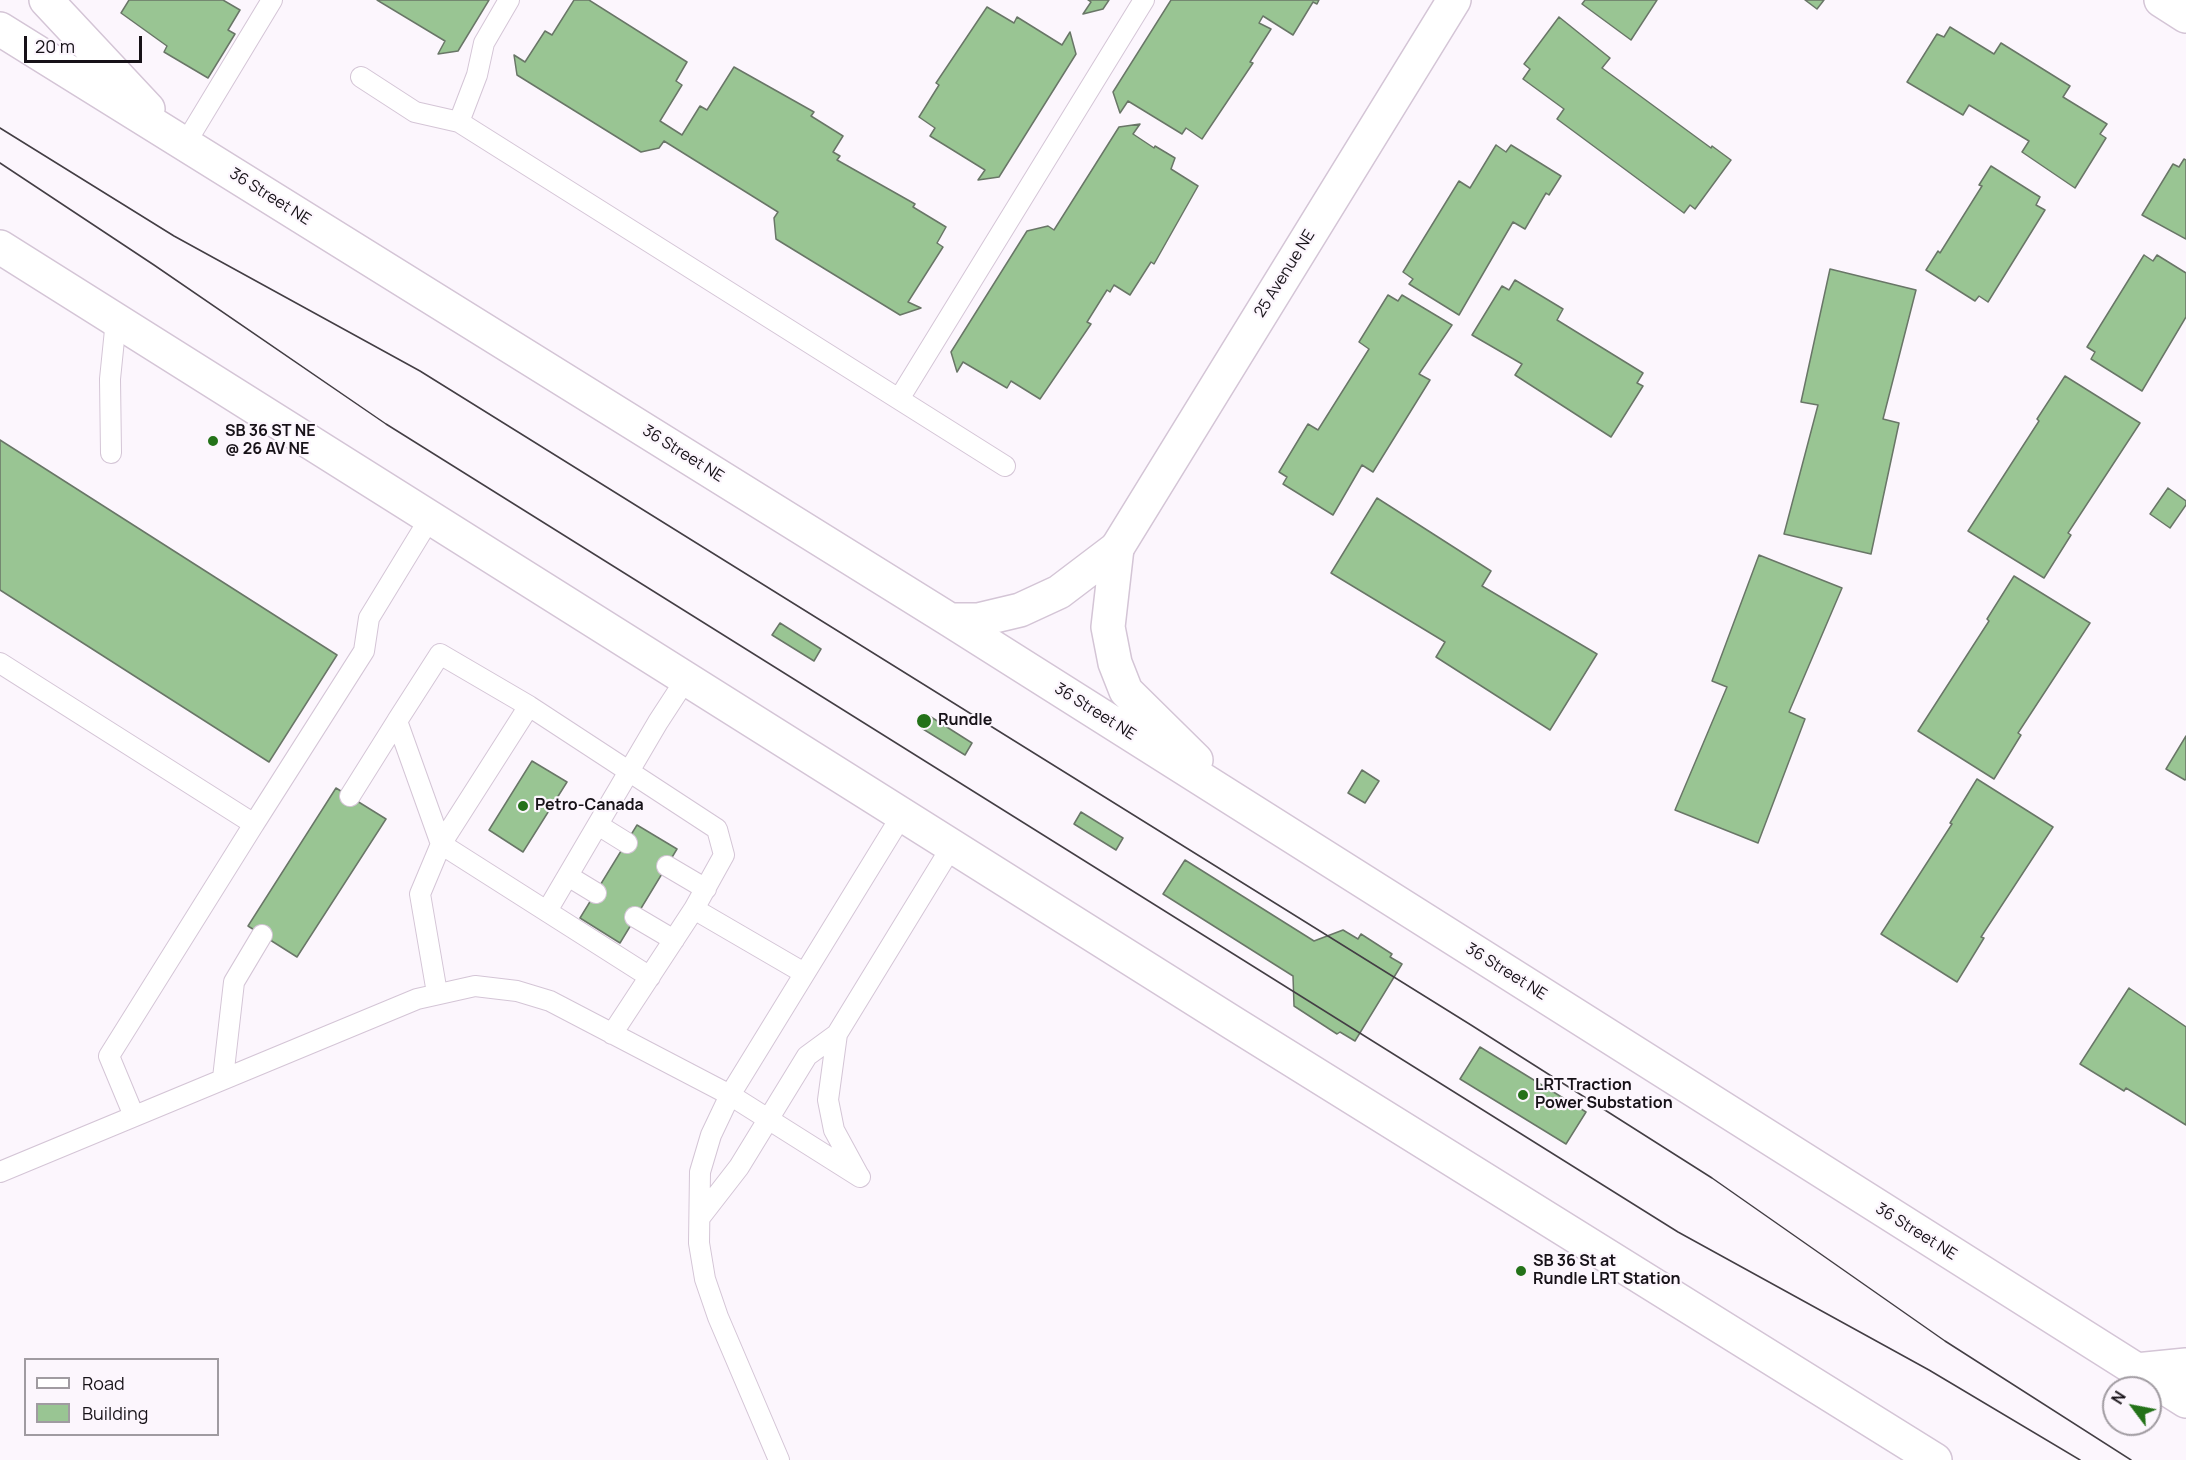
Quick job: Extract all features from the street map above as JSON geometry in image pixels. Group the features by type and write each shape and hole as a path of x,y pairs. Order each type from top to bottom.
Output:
{"main road":[{"path":"46,0 179,141"},
{"name":"25 Avenue NE","path":"1117,548 1454,0"},
{"path":"2161,0 2186,16"},
{"name":"36 Street NE","path":"0,29 950,620 2186,1401"},
{"path":"0,247 902,815 1935,1460"},
{"path":"0,264 61,285"},
{"path":"950,620 978,620 1020,610 1059,592 1117,548"},
{"path":"1117,548 1108,627 1115,663 1126,691 1240,804"},
{"path":"2136,1370 2186,1365"}],"lane":[{"path":"179,141 206,105 272,0"},
{"path":"459,122 477,75 484,43 509,0"},
{"path":"899,399 1144,0"},
{"path":"361,77 415,112 459,122 1005,466"},
{"path":"111,453 110,379 116,320"},
{"path":"134,1116 109,1056 364,651 369,618 430,518"},
{"path":"350,796 440,654 529,706 717,829 724,855 694,909 612,1034"},
{"path":"0,663 254,824"},
{"path":"547,911 686,679"},
{"path":"437,993 420,894 441,844 529,706"},
{"path":"397,721 441,844 650,977"},
{"path":"779,1460 718,1317 705,1279 699,1243 700,1172 711,1135 730,1095 902,815"},
{"path":"598,825 627,843"},
{"path":"701,1216 739,1167 807,1056 837,1034 952,846"},
{"path":"667,866 706,889"},
{"path":"567,876 596,893"},
{"path":"694,909 804,973"},
{"path":"635,917 674,940"},
{"path":"223,1078 234,982 262,935"},
{"path":"0,1172 223,1078 437,993 475,986 517,991 550,1000 730,1095 860,1177 834,1130 828,1100 837,1034"}],"building":[{"path":"129,0 223,0 240,10 228,30 235,34 208,78 164,52 167,46 121,13"},
{"path":"377,0 489,0 458,51 438,54 445,41"},
{"path":"574,0 589,0 687,62 676,81 682,85 660,121 682,135 700,106 707,110 734,67 814,112 811,116 843,136 833,152 840,156 837,160 915,204 913,207 946,227 937,243 943,247 908,302 921,308 900,315 776,239 774,218 778,212 664,141 659,148 641,152 517,75 514,55 525,62 545,31 552,35"},
{"path":"1088,0 1109,0 1103,9 1083,14 1091,2"},
{"path":"1171,0 1319,0 1317,4 1313,2 1293,35 1263,16 1259,23 1271,29 1250,62 1253,63 1202,139 1186,128 1182,134 1128,101 1120,113 1113,92"},
{"path":"1585,0 1657,0 1631,40 1582,4"},
{"path":"1805,0 1824,0 1817,9"},
{"path":"987,7 1014,23 1017,17 1062,45 1070,32 1076,54 999,177 978,180 985,170 930,136 935,128 919,117 939,85 936,83"},
{"path":"1559,17 1610,58 1602,68 1711,148 1712,146 1731,160 1695,209 1690,205 1684,213 1557,119 1564,109 1523,79 1530,69 1524,64"},
{"path":"1950,27 1994,54 2001,43 2070,86 2063,97 2107,124 2100,134 2106,138 2075,188 2022,152 2029,141 1969,105 1963,115 1907,82 1937,34 1944,37"},
{"path":"1140,124 1133,134 1175,158 1171,169 1198,186 1154,264 1151,262 1130,295 1114,285 1110,292 1107,290 1087,322 1091,324 1040,399 1011,381 1007,388 963,362 957,372 951,352 1027,231 1048,226 1054,230 1119,127"},
{"path":"1496,145 1506,152 1511,145 1561,176 1549,195 1546,193 1525,229 1513,222 1459,315 1409,284 1413,279 1403,272 1459,181 1470,188"},
{"path":"2184,159 2186,160 2186,239 2142,215 2173,164 2179,167"},
{"path":"1991,166 2040,197 2036,205 2045,210 1988,302 1979,296 1975,301 1926,270 1938,251 1940,253 1982,186 1979,185"},
{"path":"2144,255 2153,261 2157,255 2186,273 2186,317 2142,391 2091,359 2095,352 2087,347"},
{"path":"1830,269 1916,290 1883,419 1899,423 1871,554 1784,534 1818,405 1801,402"},
{"path":"1515,280 1563,309 1557,320 1643,373 1637,383 1643,386 1611,437 1515,375 1522,364 1472,335 1502,286 1509,290"},
{"path":"1388,295 1398,301 1402,295 1452,325 1419,374 1430,380 1373,472 1362,465 1333,515 1283,484 1287,477 1279,472 1308,424 1318,430 1369,349 1359,342"},
{"path":"2065,376 2140,423 2068,533 2071,535 2044,578 1968,531 2039,421 2037,419"},
{"path":"0,440 337,655 269,762 0,590"},
{"path":"2168,488 2186,501 2186,505 2170,528 2150,514"},
{"path":"1377,498 1491,571 1482,586 1597,654 1550,730 1436,657 1445,642 1331,573"},
{"path":"1759,555 1842,588 1789,712 1805,719 1758,843 1675,810 1727,687 1712,681"},
{"path":"2014,576 2090,623 2018,733 2021,735 1994,779 1918,731 1989,621 1987,619"},
{"path":"780,623 821,649 814,661 772,635"},
{"path":"931,717 972,743 965,755 923,729"},
{"path":"2186,736 2186,779 2185,780 2166,769"},
{"path":"532,761 567,782 523,852 489,830"},
{"path":"1362,770 1379,781 1365,803 1348,793"},
{"path":"1977,779 2053,827 1981,937 1984,938 1957,982 1881,934 1952,824 1950,823"},
{"path":"336,788 386,819 297,957 248,926"},
{"path":"1081,812 1123,838 1116,850 1074,824"},
{"path":"637,825 677,849 620,943 580,918"},
{"path":"1185,860 1314,941 1343,930 1358,939 1361,934 1392,954 1390,957 1402,964 1355,1041 1340,1032 1337,1034 1294,1006 1293,976 1163,894"},
{"path":"2129,988 2186,1027 2186,1125 2126,1088 2124,1091 2080,1064"},
{"name":"LRT Traction Power Substation","path":"1480,1047 1586,1112 1566,1144 1460,1079"}],"tram line":[{"path":"0,128 174,236 420,371 1471,1025 1712,1178 1945,1341 2131,1460"},
{"path":"0,163 386,424 1678,1232 1929,1370 2080,1460"}],"place":[{"name":"SB 36 ST NE @ 26 AV NE","path":"213,441"},
{"name":"Rundle","path":"924,721"},
{"name":"Petro-Canada","path":"523,806"},
{"name":"LRT Traction Power Substation","path":"1523,1095"},
{"name":"SB 36 St at Rundle LRT Station","path":"1521,1271"}]}
